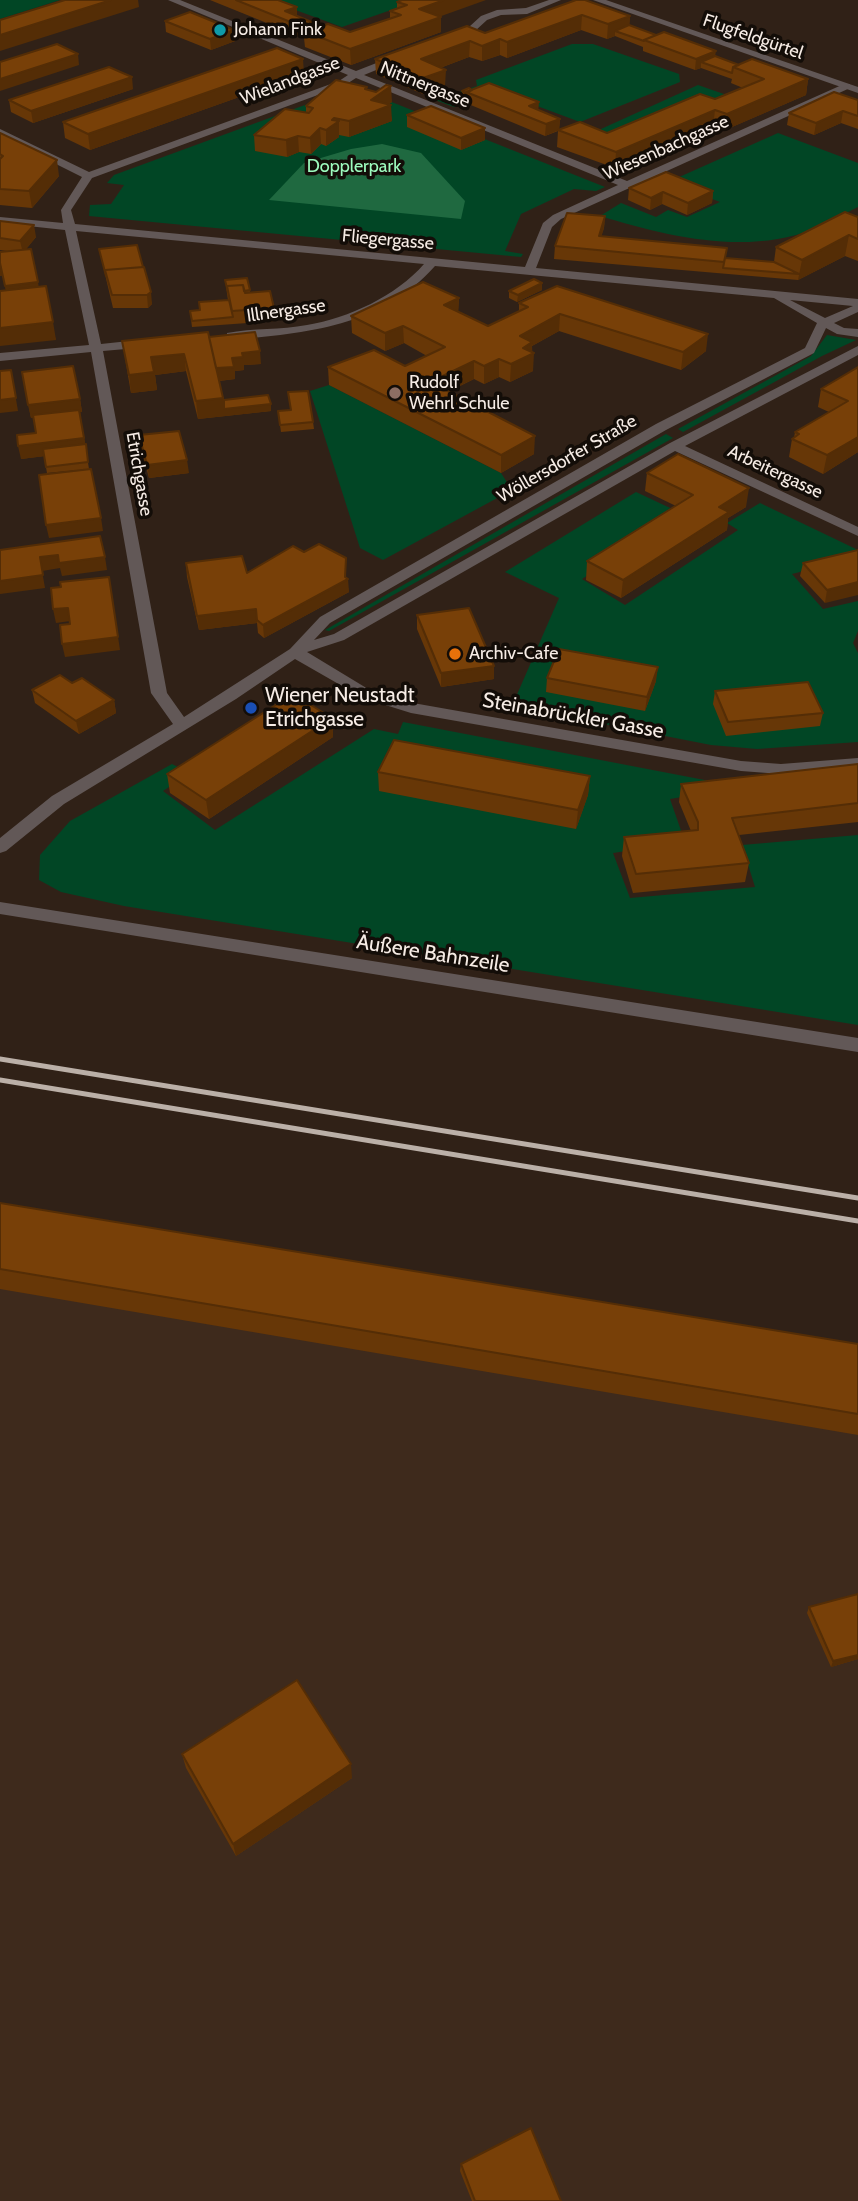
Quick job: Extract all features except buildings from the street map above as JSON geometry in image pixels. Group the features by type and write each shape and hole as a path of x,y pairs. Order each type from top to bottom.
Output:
{"street":[{"name":"Nittnergasse","path":"172,0 627,185"},
{"path":"437,43 472,29 484,18 500,12 527,11 556,0"},
{"name":"Flugfeldgürtel","path":"597,0 858,90"},
{"name":"Wielandgasse","path":"88,176 342,83 355,75 413,52"},
{"name":"Wiesenbachgasse","path":"529,271 548,225 557,217 847,86"},
{"path":"0,132 88,176 66,210 67,226"},
{"name":"Fliegergasse","path":"0,220 433,261 858,306"},
{"name":"Etrichgasse","path":"67,226 96,347 159,692 181,724"},
{"name":"Illnergasse","path":"214,337 307,329 348,319 411,286 433,261"},
{"name":"Fliegergasse","path":"772,295 841,331 858,333"},
{"path":"823,323 858,306"},
{"name":"Wöllersdorfer Straße","path":"0,847 58,800 231,696 295,652 325,620 661,427 810,350 823,323"},
{"path":"0,357 162,341"},
{"name":"Wöllersdorfer Straße","path":"295,652 339,637 675,446 858,351"},
{"name":"Arbeitergasse","path":"675,446 858,532"},
{"name":"Steinabrückler Gasse","path":"295,652 368,695 411,708 741,766 782,769 858,763"},
{"name":"Äußere Bahnzeile","path":"0,908 858,1045"}],"shaded area":[{"path":"0,1223 858,1366 858,2201 0,2201"}],"green space":[{"path":"0,0 60,0 0,19"},
{"path":"268,0 420,0 342,27"},
{"path":"572,44 593,44 679,74 680,82 580,122 497,91 454,107 435,100 477,86 476,80"},
{"path":"698,85 741,100 615,143 590,134"},
{"name":"Dopplerpark","path":"354,87 605,187 596,191 574,189 521,214 505,251 523,254 521,257 89,216 90,205 111,204 124,185 107,183 114,175"},
{"path":"778,133 858,163 858,207 814,229 788,237 734,242 679,236 600,216 621,203 656,217 668,210 687,217 720,202 668,182"},
{"path":"382,144 421,153 465,201 461,219 269,200 304,163 351,149"},
{"path":"827,335 856,340 683,432 678,429 811,356"},
{"path":"329,385 501,473 512,490 383,560 360,548 310,391"},
{"path":"666,434 673,438 329,631 325,630"},
{"path":"636,492 683,514 582,579 625,605 738,530 727,523 760,503 858,550 858,557 792,574 823,609 858,601 858,631 853,643 858,653 858,742 757,749 711,745 512,706 559,598 505,572"},
{"path":"403,722 741,787 670,799 685,842 613,853 630,898 755,887 742,845 858,835 858,1025 124,906 61,892 39,880 40,855 70,821 172,764 190,773 163,791 215,830 374,729 398,734"}],"railway":[{"path":"0,1059 858,1198"},
{"path":"0,1080 858,1221"}],"place":[{"name":"Johann Fink","path":"220,30"},
{"name":"Rudolf Wehrl Schule","path":"395,393"},
{"name":"Archiv-Cafe","path":"455,654"},
{"name":"Wiener Neustadt Etrichgasse","path":"251,708"}]}
